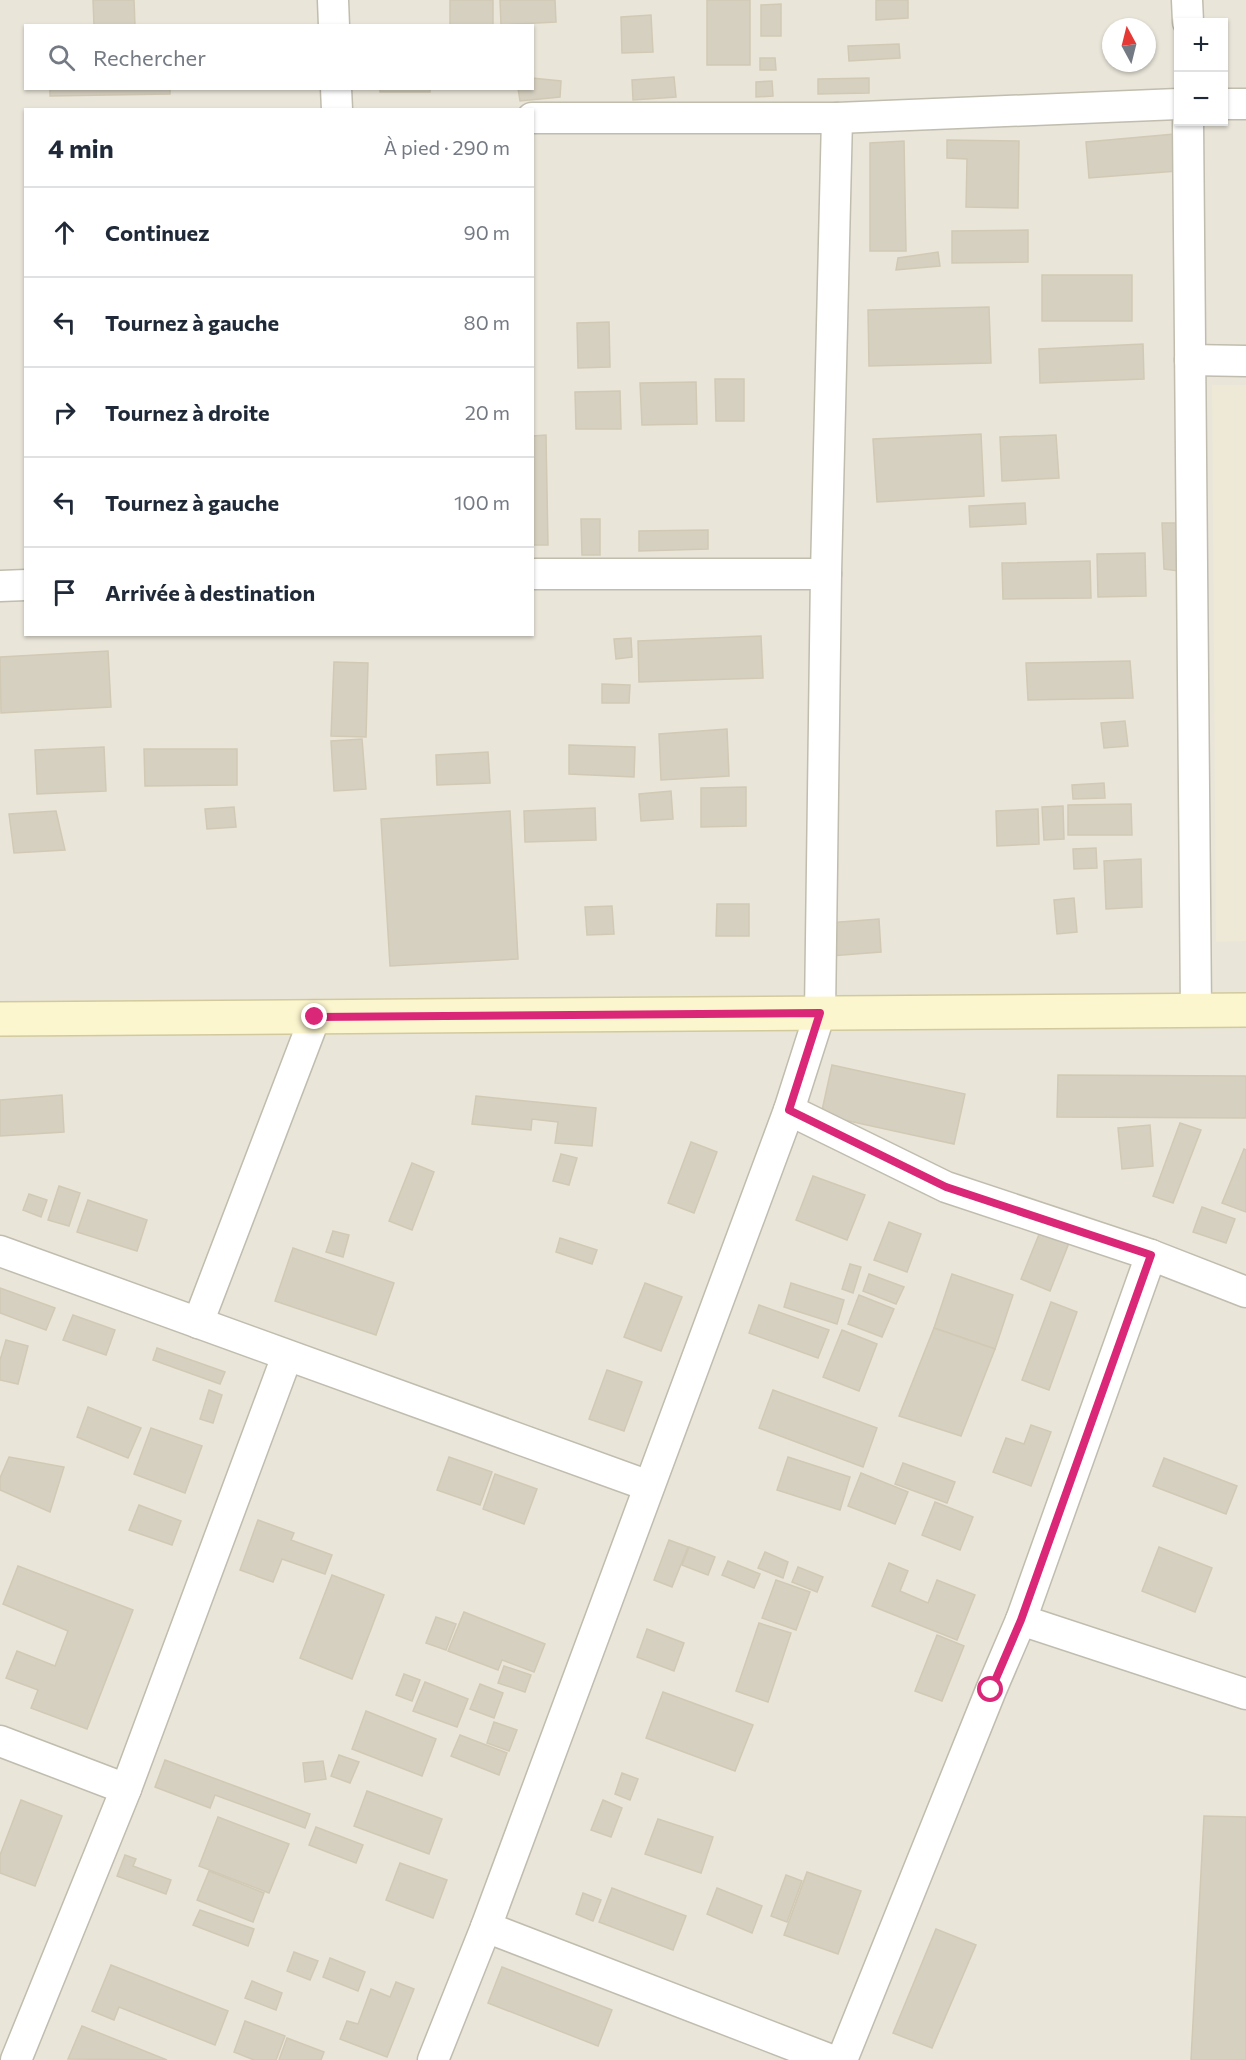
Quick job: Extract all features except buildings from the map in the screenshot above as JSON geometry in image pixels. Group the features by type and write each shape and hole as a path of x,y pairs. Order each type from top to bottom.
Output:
{"street":[{"path":"333,0 334,24"},
{"path":"1187,0 1188,18"},
{"path":"336,90 337,108"},
{"path":"534,118 837,117 1174,104"},
{"path":"1228,104 1246,104"},
{"path":"433,2060 486,1927 789,1110 820,1013 826,574 837,117"},
{"path":"1188,126 1196,1010"},
{"path":"1190,360 1246,360"},
{"path":"534,574 826,574"},
{"path":"0,586 24,585"},
{"path":"0,1019 1246,1010"},
{"path":"198,1323 315,1017"},
{"path":"789,1110 946,1187 1151,1255 1246,1292"},
{"path":"0,1251 649,1486"},
{"path":"842,2060 1021,1620 1151,1255"},
{"path":"16,2060 126,1789 287,1356"},
{"path":"1021,1620 1246,1694"},
{"path":"0,1741 126,1789"},
{"path":"486,1927 831,2060"}],"shaded area":[{"path":"0,0 1246,0 1246,2060 0,2060"},
{"path":"1212,385 1246,385 1246,941 1216,942"}],"route":[{"path":"315,1017 820,1013 789,1110 946,1187 1151,1255 1021,1620 991,1690"}]}
